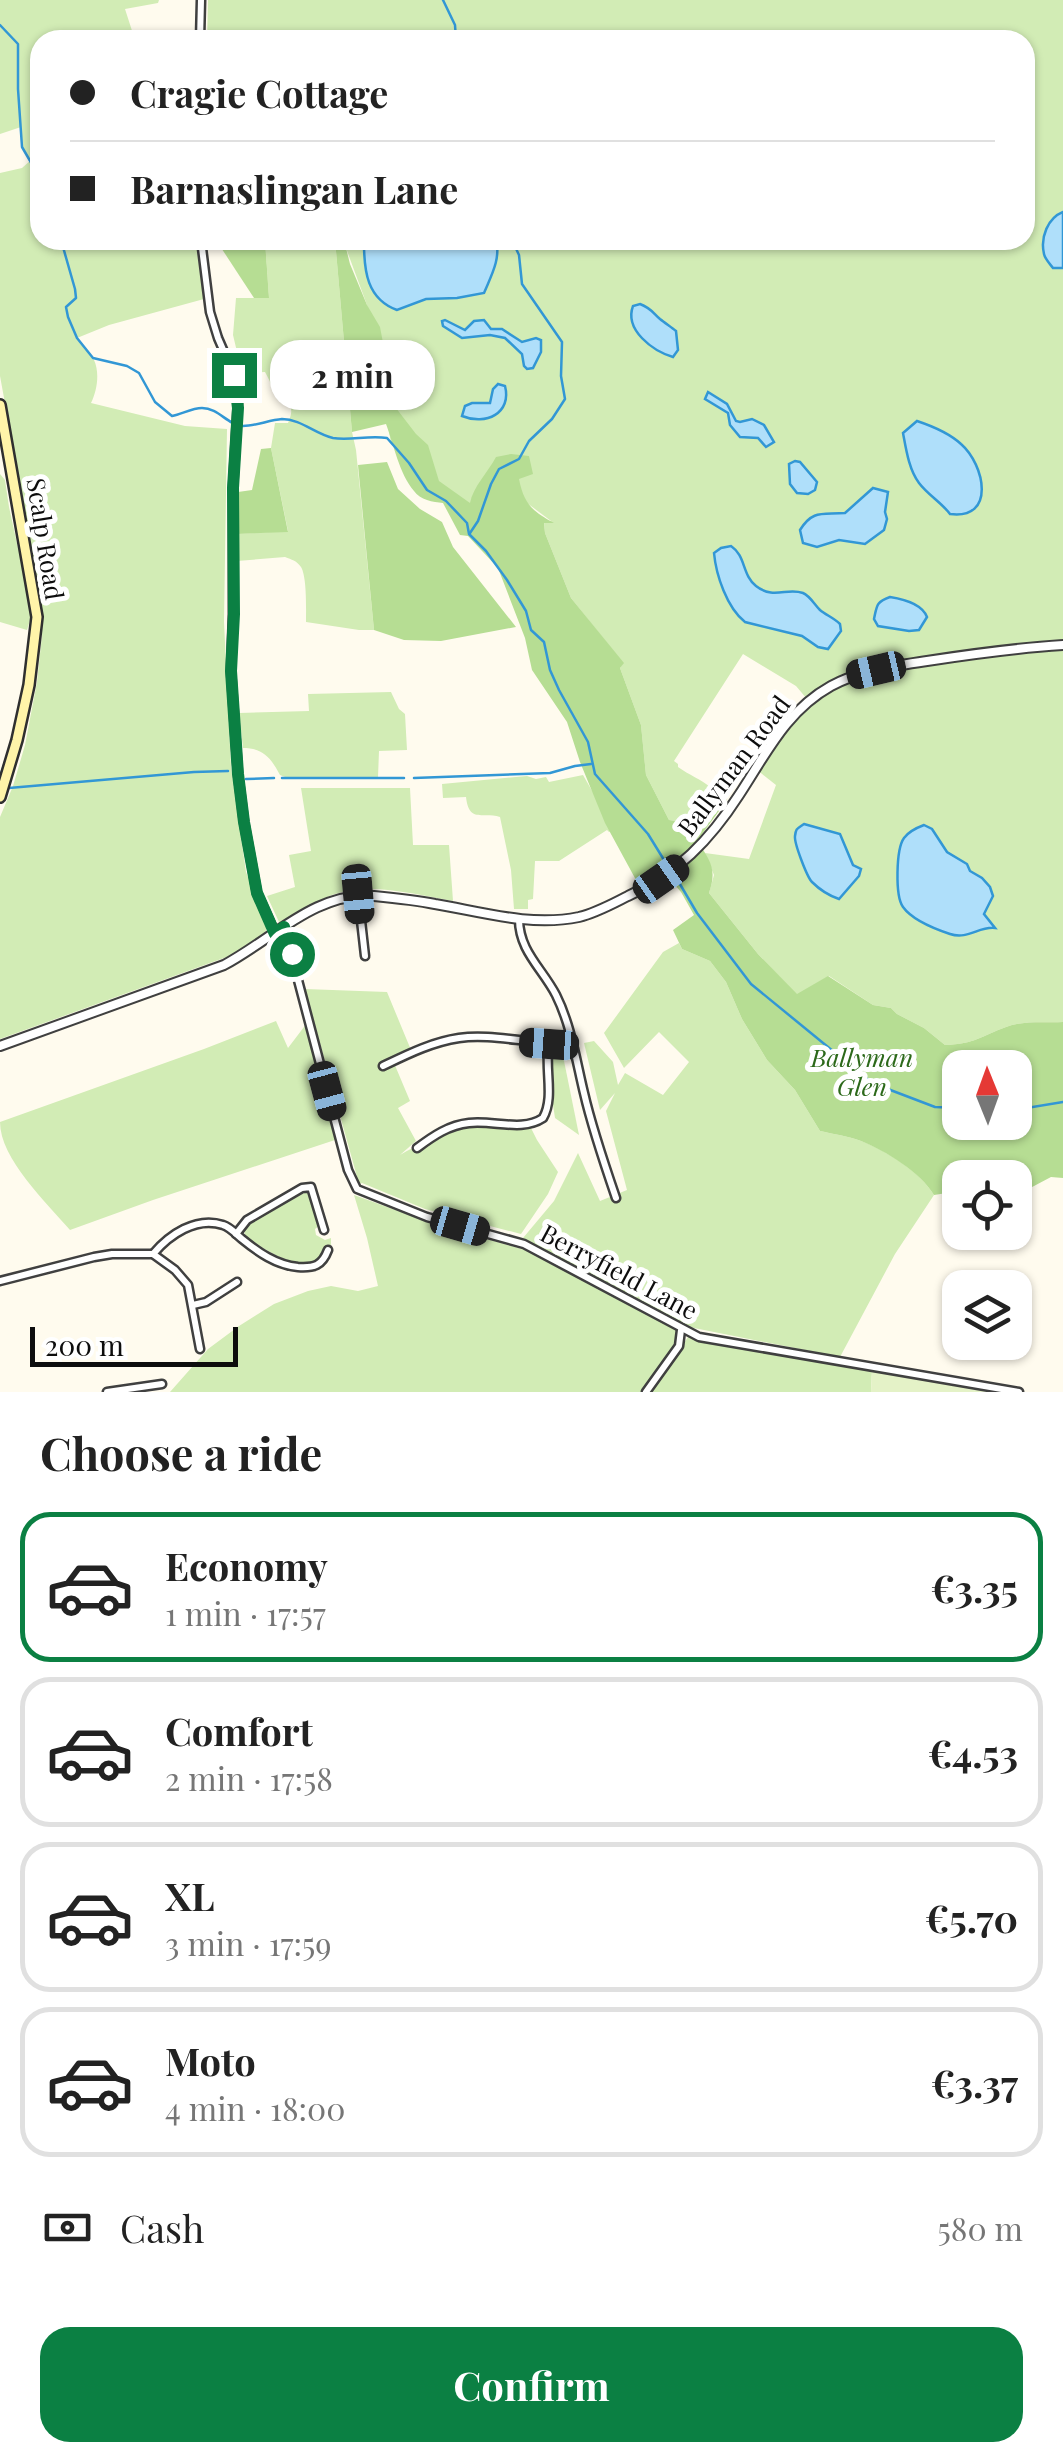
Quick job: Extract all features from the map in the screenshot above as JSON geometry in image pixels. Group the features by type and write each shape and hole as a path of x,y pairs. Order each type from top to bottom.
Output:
{"main road":[{"name":"Scalp Road","path":"0,404 37,618 18,740 0,797"}],"street":[{"path":"200,30 202,0"},
{"path":"203,250 210,312 234,375 238,401 231,671 238,774 257,893 275,934"},
{"name":"Ballyman Road","path":"0,1046 224,965 340,897 358,894 520,918 553,920 588,914 661,879 702,846 788,720 831,686 855,675 896,666 1003,649 1063,646"},
{"path":"358,894 365,956"},
{"path":"520,918 521,940 556,994 616,1198"},
{"name":"Berryfield Lane","path":"284,927 348,1170 357,1188 428,1217 524,1244 699,1336 1019,1392"},
{"path":"384,1066 422,1048 462,1038 572,1042"},
{"path":"417,1148 456,1126 486,1122 529,1125 544,1118 549,1102 549,1044"},
{"path":"236,1234 247,1220 310,1186 324,1230"},
{"path":"154,1254 176,1232 211,1223 226,1225 269,1258 285,1265 313,1268 324,1262 328,1250"},
{"path":"0,1281 94,1256 154,1254 188,1285 200,1349"},
{"path":"193,1306 237,1282"},
{"path":"646,1392 679,1346 682,1328"},
{"path":"107,1392 162,1384"}],"green space":[{"path":"0,0 159,0 125,9 132,30 30,30 30,159 22,147 21,127 0,134"},
{"path":"208,0 1063,0 1063,1022 1020,1023 971,1041 945,1045 891,1008 873,1005 829,976 797,995 758,954 709,893 714,875 705,853 749,859 776,785 757,770 807,699 796,686 743,654 674,761 711,788 706,805 690,823 669,820 646,775 641,725 620,668 623,663 571,598 545,533 544,522 551,521 523,500 518,479 529,456 475,511 409,464 391,443 367,305 347,250 1035,250 1035,30 207,30"},
{"path":"30,161 30,250 197,250 204,299 109,325 77,338 96,365 97,382 91,403 185,426 227,429 224,622 231,767 246,872 267,927 264,936 235,954 0,1039 0,817 25,745 42,635 37,578 0,376 0,173 22,168"},
{"path":"223,250 266,250 269,298 254,298"},
{"path":"266,250 336,250 374,630 306,622 304,578 294,560 285,557 237,561 237,534 288,531 271,448 275,423 288,423 291,409 276,393 265,372 247,373 233,335 236,298 269,298"},
{"name":"Ballyman Glen","path":"336,250 346,250 367,305 380,327 396,408 428,445 439,481 470,503 496,457 529,456 533,474 519,479 523,495 535,510 554,523 544,523 545,533 571,598 624,663 620,668 641,725 646,775 669,820 690,823 706,805 711,791 727,800 697,841 711,866 709,893 758,954 797,994 828,976 873,1005 891,1008 945,1045 971,1041 1020,1023 1063,1022 1063,1178 1051,1177 1032,1187 1032,1160 942,1160 942,1194 934,1195 911,1170 881,1150 856,1139 820,1131 795,1090 767,1060 742,1019 726,982 710,961 682,949 673,930 694,915 681,892 660,868 636,880 605,823 567,722 532,670 525,638 498,568 468,536 460,535 443,503 423,498 414,491 386,424 352,432"},
{"path":"271,448 288,532 237,534 238,492 252,490 261,449"},
{"path":"387,462 398,489 442,522 453,547 516,627 441,641 404,640 374,630 358,465"},
{"path":"0,474 5,480 23,559 31,617 27,630 0,622"},
{"path":"391,692 405,714 407,750 379,751 378,777 285,777 266,755 243,748 239,713 309,711 308,694"},
{"path":"583,775 607,817 618,827 559,861 535,861 533,899 528,900 528,909 514,909 500,817 474,814 466,797 443,798 442,784 527,776 546,777 549,782"},
{"path":"301,788 410,788 413,845 449,845 453,901 364,889 328,897 279,922 267,896 295,887 289,855 311,851"},
{"path":"679,943 682,949 710,961 726,982 742,1019 767,1060 795,1090 820,1131 856,1139 881,1150 911,1170 934,1195 895,1254 840,1357 689,1327 523,1238 554,1201 578,1153 600,1201 627,1190 606,1111 615,1093 600,1110 584,1043 594,1041 613,1062 618,1085 625,1073 663,1095 689,1062 659,1032 624,1068 604,1033 663,952"},
{"path":"305,989 387,992 411,1050 394,1063 410,1101 398,1108 416,1141 400,1155 463,1128 494,1124 531,1128 558,1172 521,1234 425,1209 359,1184"},
{"path":"276,1021 288,1048 307,1023 335,1140 70,1230 26,1180 8,1151 0,1122"},
{"path":"561,1046 579,1135 555,1118 552,1049"},
{"path":"308,1191 320,1225 315,1229 316,1235 325,1240 331,1238 331,1245 325,1246 320,1257 311,1263 288,1260 245,1236 248,1223"},
{"path":"354,1195 525,1250 673,1326 676,1343 642,1392 170,1392 208,1349 274,1304 331,1286 358,1291 378,1286"},
{"path":"688,1337 872,1369 871,1392 650,1392"},
{"path":"872,1369 1006,1392 871,1392"}],"water":[{"path":"1063,212 1063,268 1053,268 1045,256 1043,241 1049,223"},
{"path":"364,250 497,250 484,293 426,299 397,310 373,291"},
{"path":"640,304 676,331 678,350 673,357 649,345 636,331 631,315 633,306"},
{"path":"445,320 465,330 474,321 484,320 491,329 502,329 522,342 541,340 541,352 533,368 527,369 522,354 505,338 462,338 443,326"},
{"path":"498,384 505,386 501,410 488,418 462,416 465,406 490,403"},
{"path":"708,392 727,404 736,421 752,419 764,425 774,442 766,447 758,438 740,437 730,425 728,413 705,399"},
{"path":"917,421 951,436 969,453 982,489 974,509 965,514 950,514 916,478 903,433"},
{"path":"795,461 817,482 815,490 808,494 797,493 790,484 789,464"},
{"path":"873,488 888,492 884,530 865,544 839,540 817,547 803,543 800,530 809,519 819,514 845,513"},
{"path":"731,546 756,586 775,593 803,593 840,624 841,631 828,649 802,636 745,622 739,616 724,590 714,553"},
{"path":"890,597 912,603 925,612 927,617 919,630 878,626 874,619 877,607"},
{"path":"804,824 840,834 853,865 861,869 839,899 818,887 807,874 795,836"},
{"path":"924,825 932,829 947,852 967,864 990,887 993,896 984,914 995,928 950,934 918,920 903,907 898,883 901,844 908,833"}],"waterway":[{"path":"443,0 455,30"},
{"path":"0,25 18,44 22,147 30,161"},
{"path":"64,250 76,298 66,307 77,338 93,358 139,373 155,402 172,416 202,408 243,426 282,419 333,438 387,438 427,490 446,501 467,523 469,534 507,580 526,611 531,630 544,642 550,670 588,742 595,774 648,834 669,868"},
{"path":"470,533 499,469 519,459 529,441 552,419 565,399 562,342 522,284 517,250"},
{"path":"0,777 9,750"},
{"path":"414,778 550,773 591,764"},
{"path":"9,788 228,771"},
{"path":"246,779 274,778"},
{"path":"282,778 404,778"},
{"path":"674,874 697,913 751,984 872,1083 942,1107"},
{"path":"1032,1107 1063,1102"}],"route":[{"path":"234,375 238,408 231,671 238,774 257,893 275,934 284,927 292,954"}]}
